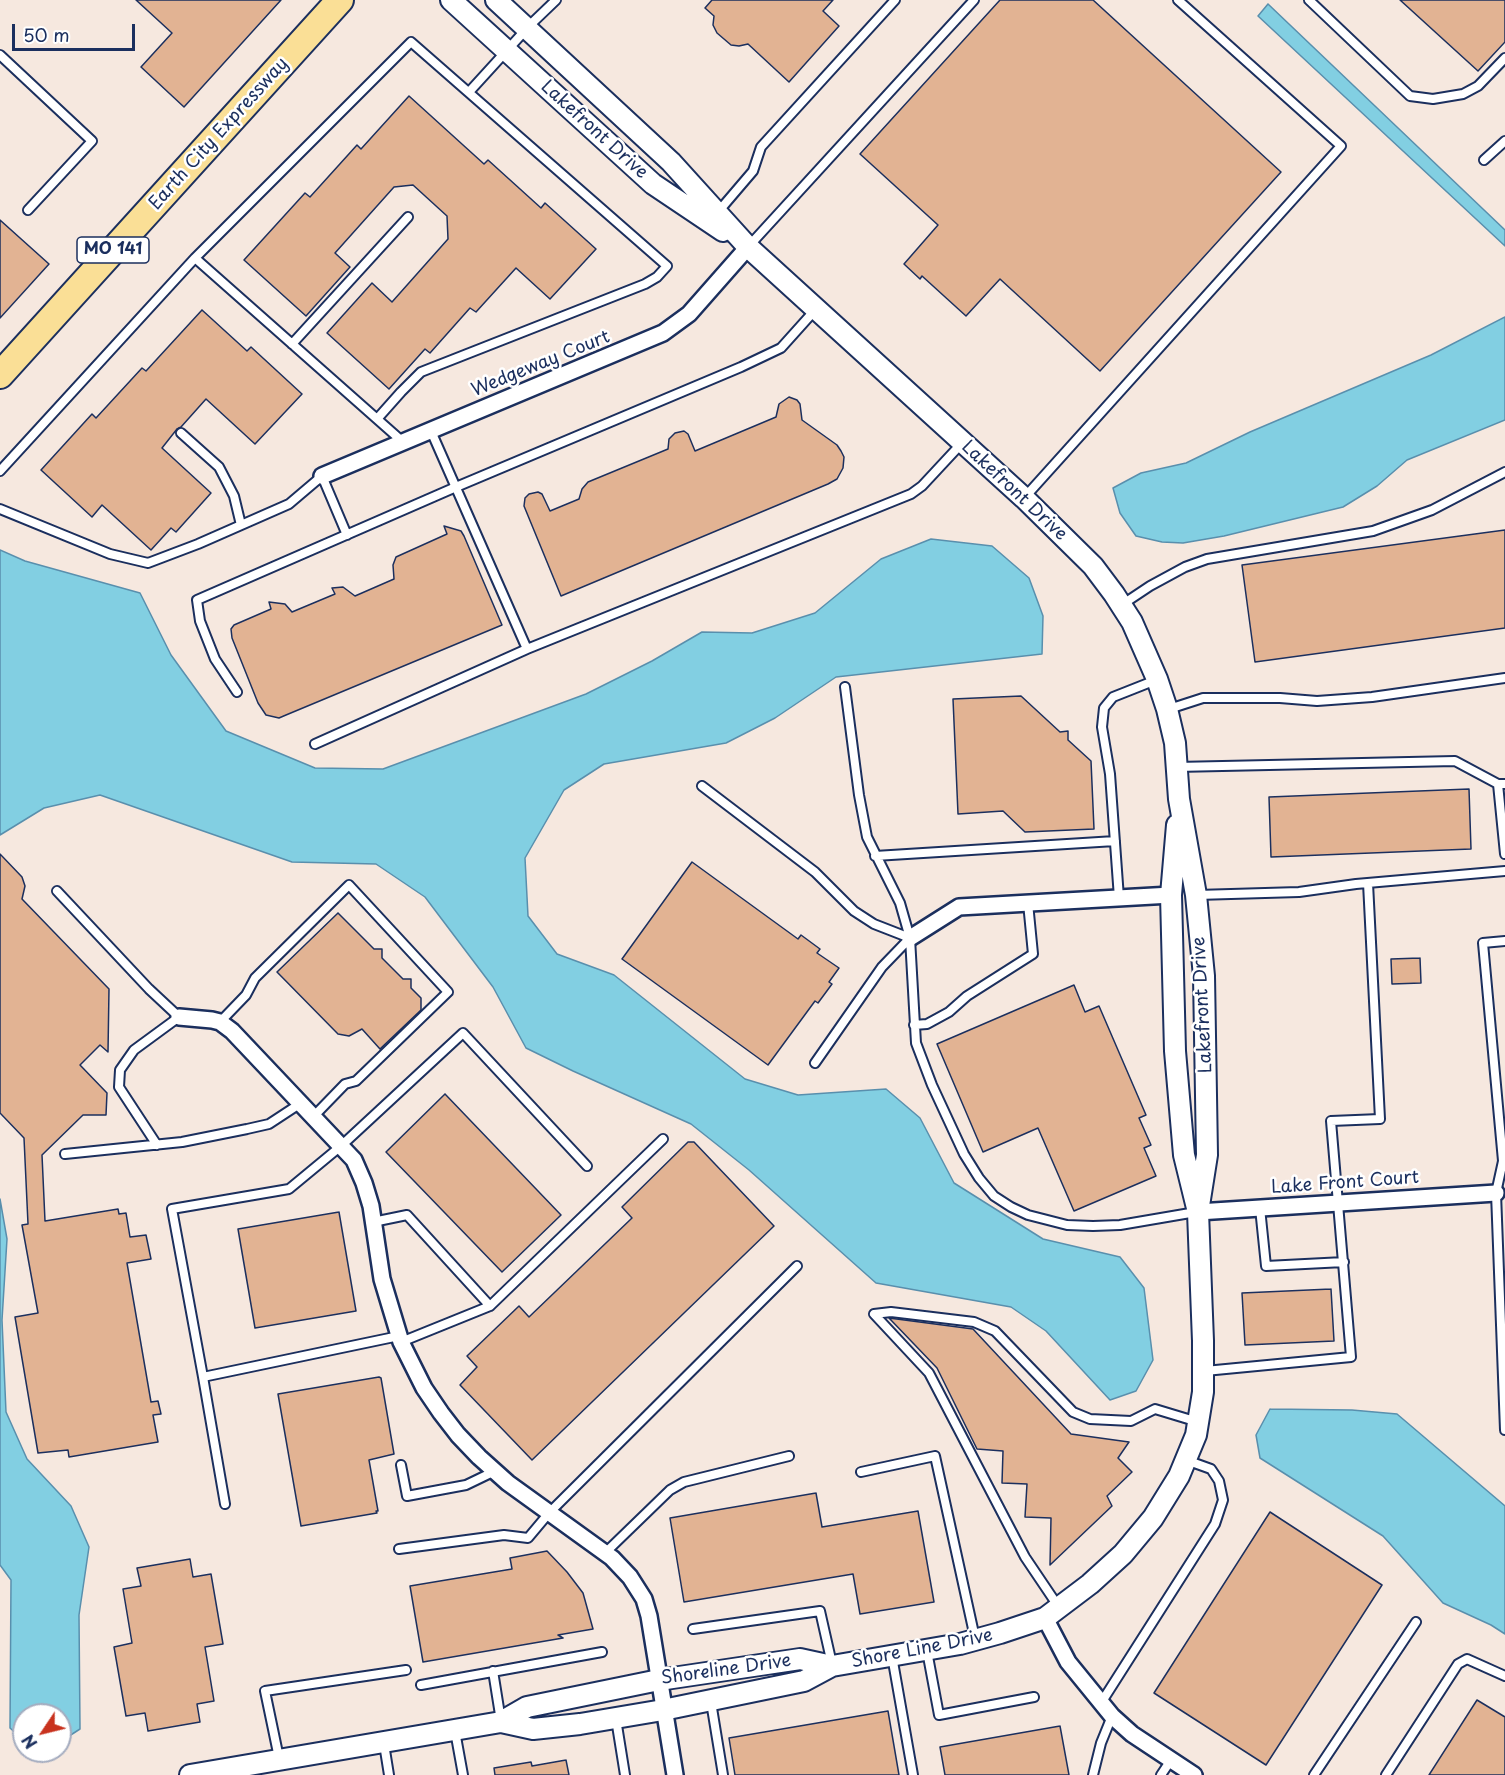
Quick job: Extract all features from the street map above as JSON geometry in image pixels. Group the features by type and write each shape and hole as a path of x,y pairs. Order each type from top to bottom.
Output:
{"highway":[{"name":"Earth City Expressway","path":"0,375 340,0"}],"street":[{"name":"Lakefront Drive","path":"451,0 653,184 748,247"},
{"name":"Lakefront Drive","path":"496,0 671,162 748,247 1024,498 1093,566 1132,622 1157,679 1175,743 1179,799 1196,895 1204,988 1207,1155 1198,1212 1203,1371"},
{"name":"Wedgeway Court","path":"322,476 663,333 689,314 748,247"},
{"name":"Lakefront Drive","path":"1179,799 1171,895 1175,1051 1184,1155 1198,1212"},
{"path":"910,938 959,907 1171,895"},
{"path":"179,1017 220,1022 232,1031 354,1160 364,1183 382,1279 400,1339 424,1388 458,1435 495,1471 605,1553 630,1576 644,1599 649,1616 675,1775"},
{"name":"Lake Front Court","path":"1198,1212 1496,1193"},
{"path":"1194,1775 1132,1734 1101,1704 1068,1662 1052,1612 1090,1584 1123,1554 1153,1518 1179,1476 1196,1435 1203,1392 1203,1371"},
{"name":"Shore Line Drive","path":"832,1666 975,1640 1052,1612"},
{"name":"Shoreline Drive","path":"190,1775 501,1722 527,1707 659,1680 800,1659 832,1666"},
{"name":"Shoreline Drive","path":"501,1722 533,1729 663,1710 804,1681 832,1666"}],"lane":[{"path":"469,92 556,0"},
{"path":"717,213 753,171 761,147 895,0"},
{"path":"748,247 974,0"},
{"path":"1024,498 1341,146 1178,0"},
{"path":"1309,0 1410,96 1433,99 1463,94 1478,86 1505,58"},
{"path":"0,471 195,258 411,42 667,266 657,277 645,284 421,372 377,419"},
{"path":"0,55 93,141 28,210"},
{"path":"1484,160 1505,141"},
{"path":"292,344 408,217"},
{"path":"195,258 404,443"},
{"path":"237,692 215,659 200,621 197,600 456,487 730,372 781,348 816,309"},
{"path":"431,431 527,649"},
{"path":"181,433 219,467 234,496 241,525"},
{"path":"315,744 527,649 911,494 922,486 962,442"},
{"path":"1121,605 1185,567 1207,559 1373,531 1432,510 1505,472"},
{"path":"0,509 110,554 148,563 289,504 322,476 347,535"},
{"path":"1167,709 1203,698 1280,698 1317,701 1372,697 1505,678"},
{"path":"1119,898 1110,774 1102,727 1104,708 1113,697 1157,679"},
{"path":"845,687 867,837 900,903 910,938 916,1043 964,1154 994,1196 1028,1215 1067,1225 1120,1225 1198,1212"},
{"path":"1176,767 1455,761 1501,784 1505,855"},
{"path":"702,786 815,872 854,911 874,924 910,938"},
{"path":"875,856 1115,841"},
{"path":"1196,895 1299,892 1368,883 1505,871"},
{"path":"1203,1371 1351,1357 1331,1121 1380,1119 1368,883"},
{"path":"220,1022 246,995 255,978 349,885 448,992 356,1081 345,1084 314,1116"},
{"path":"57,891 149,989 179,1017 134,1050 120,1070 119,1087 157,1145"},
{"path":"914,1024 927,1024 949,1012 967,996 1034,954 1028,903"},
{"path":"815,1063 882,967 910,938"},
{"path":"1505,941 1483,944 1503,1161 1496,1193 1505,1430"},
{"path":"225,1504 172,1209 289,1189 341,1146 463,1033 587,1166"},
{"path":"65,1154 182,1142 269,1124 301,1103"},
{"path":"203,1377 400,1339 490,1306 663,1139"},
{"path":"1260,1208 1266,1266 1344,1263"},
{"path":"373,1222 407,1215 490,1306"},
{"path":"399,1549 504,1535 528,1538 549,1513 797,1266"},
{"path":"1052,1612 929,1373 874,1314 891,1312 974,1322 995,1331 1073,1412 1090,1419 1131,1420 1155,1409 1198,1422"},
{"path":"605,1553 670,1490 684,1482 789,1456"},
{"path":"861,1473 935,1456 975,1640"},
{"path":"1101,1704 1215,1524 1223,1500 1219,1481 1211,1469 1186,1460"},
{"path":"401,1465 407,1496 466,1485 495,1471"},
{"path":"693,1629 820,1611 832,1666"},
{"path":"1314,1775 1416,1622"},
{"path":"927,1650 939,1715 1034,1697"},
{"path":"421,1685 602,1652"},
{"path":"892,1656 913,1775"},
{"path":"1386,1775 1458,1664 1467,1659 1505,1676"},
{"path":"279,1760 265,1691 406,1670"},
{"path":"493,1671 501,1722"},
{"path":"710,1700 723,1775"},
{"path":"1093,1775 1101,1743 1112,1716"},
{"path":"615,1718 625,1775"},
{"path":"455,1730 463,1775"},
{"path":"383,1742 389,1775"},
{"path":"1161,1775 1171,1760"}],"shaded area":[{"path":"0,0 1505,0 1505,1775 0,1775"}],"water":[{"path":"1268,4 1505,230 1505,246 1258,16"},
{"path":"1505,317 1505,420 1407,460 1377,486 1343,507 1224,536 1183,543 1162,542 1136,536 1120,513 1113,488 1141,473 1186,463 1250,432 1431,355"},
{"path":"931,539 992,546 1029,578 1043,616 1042,654 836,677 775,718 726,743 604,764 564,790 525,858 528,916 557,954 614,975 745,1079 798,1095 886,1089 920,1118 954,1183 1043,1239 1120,1257 1144,1288 1153,1360 1136,1391 1110,1400 1046,1331 1011,1307 876,1283 749,1170 691,1124 526,1048 493,987 425,897 376,864 292,862 100,795 44,808 0,835 0,550 25,561 140,593 171,655 226,731 315,768 383,769 586,694 652,661 702,632 752,633 815,613 881,559"},
{"path":"0,1199 7,1239 2,1320 6,1412 27,1459 71,1506 89,1547 79,1615 80,1729 72,1734 72,1703 12,1703 12,1730 10,1728 11,1580 0,1565"},
{"path":"1270,1409 1352,1410 1397,1414 1505,1506 1505,1634 1443,1603 1383,1536 1260,1458 1256,1435"}],"building":[{"path":"136,0 281,0 184,107 141,67 172,33"},
{"path":"712,0 833,0 823,11 839,26 789,82 748,44 731,45 717,33 713,25 714,16 705,8"},
{"path":"1000,0 1093,0 1281,172 1100,371 1000,279 966,316 922,276 920,279 904,264 938,225 860,154"},
{"path":"1400,0 1505,0 1505,42 1478,71"},
{"path":"409,96 484,164 488,160 541,208 545,203 596,249 550,299 516,268 476,312 470,308 430,353 425,349 389,389 327,333 372,283 392,302 448,239 447,216 413,185 394,187 335,253 350,267 306,316 244,260 305,193 310,197 357,145 361,149"},
{"path":"0,220 49,264 0,318"},
{"path":"202,310 247,351 251,347 302,394 255,444 206,399 162,448 211,493 176,532 171,528 151,550 102,505 92,517 41,470 92,414 96,418 142,368 146,371"},
{"path":"789,397 800,404 802,420 837,445 841,451 844,457 843,468 837,479 561,596 524,506 525,498 529,494 538,492 542,494 550,511 579,499 582,489 588,482 668,449 669,439 675,433 684,431 688,434 695,451 776,417 779,404"},
{"path":"444,526 461,531 464,536 502,625 279,718 266,715 258,703 232,638 231,629 234,625 271,609 269,602 285,604 292,612 335,594 332,588 343,587 355,596 394,579 393,565 396,557 447,534"},
{"path":"1505,530 1505,628 1255,662 1242,565"},
{"path":"1021,696 1060,732 1068,731 1068,740 1091,761 1094,829 1025,832 1003,811 958,814 953,699"},
{"path":"1469,789 1471,849 1271,857 1269,797"},
{"path":"0,854 22,877 25,886 22,899 109,989 108,1052 100,1045 80,1065 107,1093 106,1115 83,1115 42,1155 45,1221 118,1209 119,1214 126,1213 130,1237 146,1235 151,1259 127,1263 151,1402 158,1401 161,1414 153,1415 158,1442 69,1457 68,1450 38,1453 15,1317 38,1313 22,1225 28,1224 24,1138 0,1113"},
{"path":"692,862 798,939 801,935 820,949 817,953 839,968 829,982 832,984 818,1003 815,1001 768,1065 622,959"},
{"path":"338,913 374,949 382,949 382,958 403,979 411,979 411,988 421,998 421,1010 380,1049 362,1029 349,1036 338,1034 277,972"},
{"path":"1420,958 1421,983 1392,984 1391,959"},
{"path":"1074,985 1085,1012 1099,1006 1146,1115 1139,1118 1151,1145 1144,1148 1156,1176 1074,1211 1038,1128 983,1152 937,1044"},
{"path":"445,1094 561,1215 502,1272 386,1152"},
{"path":"688,1142 694,1142 774,1226 532,1460 460,1385 477,1367 467,1356 519,1306 529,1317 632,1218 622,1207"},
{"path":"339,1212 356,1311 255,1328 238,1229"},
{"path":"1331,1289 1334,1341 1245,1345 1242,1293"},
{"path":"889,1318 973,1329 1071,1434 1129,1442 1118,1458 1132,1472 1107,1496 1112,1506 1050,1565 1051,1518 1025,1517 1027,1484 1002,1483 1003,1451 977,1449 937,1368"},
{"path":"379,1377 394,1454 369,1460 377,1513 301,1526 278,1394"},
{"path":"816,1493 822,1527 918,1511 934,1602 860,1614 853,1574 684,1602 670,1518"},
{"path":"1270,1512 1382,1585 1266,1765 1154,1693"},
{"path":"547,1551 583,1593 593,1629 558,1635 563,1638 423,1662 410,1586 512,1569 510,1558"},
{"path":"190,1559 193,1577 211,1574 223,1644 205,1647 214,1701 197,1704 200,1722 148,1731 145,1713 126,1716 114,1647 132,1643 123,1589 141,1586 137,1568"},
{"path":"1477,1700 1505,1717 1505,1775 1429,1775"},
{"path":"888,1711 899,1775 735,1775 729,1738"},
{"path":"1060,1726 1069,1775 945,1775 940,1747"},
{"path":"566,1760 569,1775 495,1775 494,1768 531,1762 532,1766"}]}
